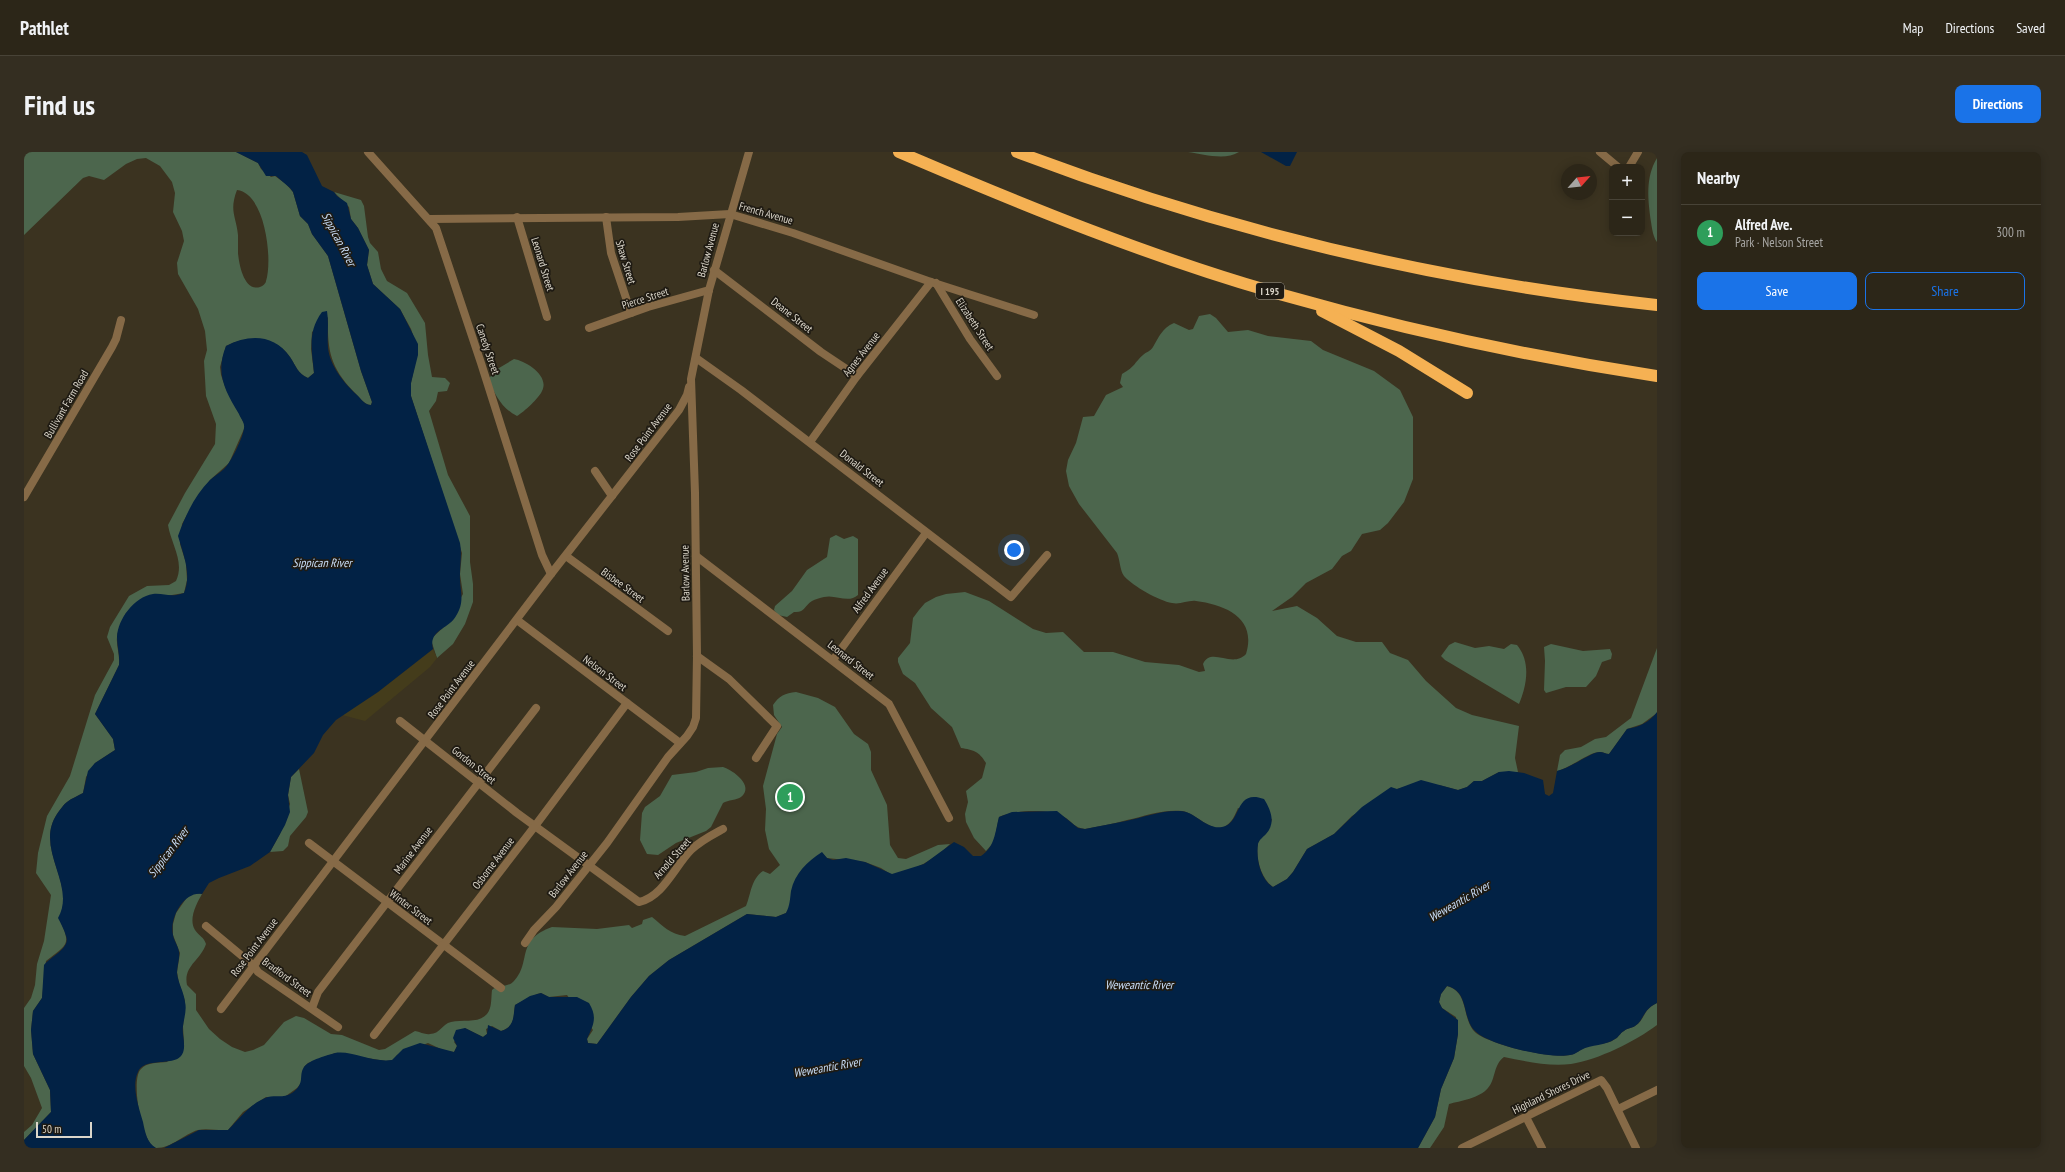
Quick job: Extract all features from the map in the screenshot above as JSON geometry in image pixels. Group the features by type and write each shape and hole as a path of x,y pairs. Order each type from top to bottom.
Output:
{"highway":[{"name":"I 195","path":"899,152 996,194 1103,235 1185,264 1300,300 1492,347 1586,365 1657,376"},
{"path":"1018,152 1059,168 1168,204 1360,255 1526,287 1657,305"},
{"path":"1300,300 1399,351 1467,393"}],"street":[{"name":"Canedy Street","path":"368,152 430,219 440,237 542,555 551,574"},
{"name":"Barlow Avenue","path":"525,943 534,930 556,907 607,843 634,802 693,727 696,718 698,656 694,424 691,379 714,270 749,152"},
{"path":"1600,152 1614,164"},
{"path":"1631,164 1638,152"},
{"name":"French Avenue","path":"430,219 730,214 800,235 1034,315"},
{"name":"Leonard Street","path":"517,217 547,317"},
{"name":"Shaw Street","path":"606,217 611,253 631,313"},
{"name":"Deane Street","path":"714,270 821,352 858,376"},
{"name":"Agnes Avenue","path":"810,442 858,376 934,282"},
{"name":"Elizabeth Street","path":"934,282 970,339 997,376"},
{"name":"Pierce Street","path":"589,328 631,313 709,290"},
{"name":"Bullivant Farm Road","path":"24,497 112,347 116,339 121,320"},
{"name":"Donald Street","path":"696,358 810,442 926,533 1011,597 1047,555"},
{"name":"Rose Point Avenue","path":"221,1009 518,620 551,574 679,410 687,395 691,379"},
{"path":"595,471 612,496"},
{"name":"Alfred Avenue","path":"833,660 926,533"},
{"name":"Bisbee Street","path":"566,556 668,631"},
{"name":"Leonard Street","path":"696,556 833,660 892,708 949,818"},
{"name":"Nelson Street","path":"518,620 680,744"},
{"path":"698,656 729,679 778,726 756,758"},
{"name":"Osborne Avenue","path":"374,1035 444,946 627,702"},
{"name":"Marine Avenue","path":"312,1008 318,992 388,903 423,854 536,708"},
{"name":"Gordon Street","path":"400,721 535,826 639,902"},
{"name":"Arnold Street","path":"639,902 647,900 656,893 692,848 723,829"},
{"name":"Winter Street","path":"309,843 332,862 501,988"},
{"name":"Bradford Street","path":"206,926 254,966 258,972 338,1027"},
{"name":"Highland Shores Drive","path":"1462,1148 1601,1080 1618,1109"},
{"path":"1636,1148 1618,1109 1657,1090"},
{"path":"1526,1117 1542,1148"}],"green space":[{"path":"24,152 236,152 258,163 261,169 271,177 275,176 286,184 293,192 300,216 308,224 312,234 328,256 361,371 372,402 371,405 363,401 348,385 336,368 332,359 328,340 328,317 312,332 311,349 314,373 308,378 299,372 284,350 269,341 252,339 243,340 226,346 220,367 221,375 226,389 245,425 244,429 229,463 210,480 196,499 182,524 180,544 186,563 187,580 184,593 166,596 126,613 119,628 117,637 119,665 95,714 113,739 115,750 95,763 86,777 83,793 71,799 64,805 57,814 51,827 50,840 52,854 63,893 63,905 59,918 65,934 66,943 46,961 42,998 33,1011 31,1030 33,1054 50,1090 51,1112 24,1140 24,1132 32,1125 42,1108 31,1078 24,1066 24,1008 31,998 35,985 37,964 44,941 51,895 36,873 38,853 47,816 70,776 95,695 114,660 114,654 107,637 110,627 129,596 147,586 169,585 176,581 179,567 178,560 168,525 185,493 215,444 216,424 206,396 204,361 207,350 205,331 198,309 178,274 177,263 184,241 182,231 173,212 175,193 172,182 160,166 146,158 137,159 126,164 104,180 89,176 83,178 24,235","holes":["237,190 247,194 254,202 265,228 268,271 265,283 260,287 250,285 246,281 241,270 238,253 238,235 233,208"]},
{"path":"1188,152 1239,152 1233,155 1221,156"},
{"path":"1657,158 1657,242 1652,227 1648,189 1653,166"},
{"path":"334,192 361,200 364,206 368,237 370,243 378,252 381,269 387,281 407,293 425,323 432,377 445,378 450,383 447,391 438,392 436,401 429,411 448,475 470,516 470,562 473,584 473,602 465,624 453,644 437,658 432,643 432,638 446,625 463,594 460,574 462,553 411,396 411,383 418,350 411,329 400,309 373,284 367,265 369,250 358,228 351,219 349,207"},
{"path":"1210,314 1216,318 1228,332 1248,330 1268,336 1311,341 1323,350 1374,371 1400,390 1413,417 1413,479 1404,502 1388,523 1380,530 1362,534 1351,551 1342,556 1332,569 1306,583 1292,597 1272,611 1297,606 1317,618 1337,636 1356,642 1382,642 1390,653 1408,660 1426,681 1456,708 1472,715 1519,726 1515,758 1518,772 1499,772 1482,781 1474,781 1467,787 1458,790 1439,785 1408,786 1397,789 1352,816 1334,834 1307,849 1287,879 1273,887 1265,879 1262,873 1257,855 1259,840 1269,827 1272,819 1238,808 1233,819 1224,827 1219,828 1209,825 1187,812 1182,811 1161,812 1085,829 1076,826 1064,817 1049,812 1032,811 1014,813 999,817 994,842 986,851 974,838 966,822 965,814 968,802 966,791 982,778 986,763 981,756 975,752 961,748 952,727 931,708 915,683 903,674 898,662 898,658 910,643 913,618 925,603 946,594 965,592 989,601 1033,629 1046,633 1063,632 1084,652 1113,652 1145,662 1179,665 1199,672 1205,671 1203,664 1211,657 1234,659 1240,658 1246,654 1248,642 1247,631 1243,622 1228,610 1196,601 1178,603 1167,602 1153,596 1124,576 1117,553 1079,504 1069,486 1066,471 1068,460 1076,443 1083,417 1094,416 1106,395 1123,387 1120,383 1122,374 1130,369 1143,355 1151,350 1166,327 1174,323 1189,330 1193,329 1199,316"},
{"path":"514,359 525,363 536,370 543,380 544,385 538,397 517,416 511,413 503,405 488,379 499,368"},
{"path":"836,535 844,539 853,536 858,539 858,595 850,599 828,596 816,599 802,610 794,612 787,617 778,615 774,610 775,606 792,591 807,570 827,557 830,538"},
{"path":"1455,642 1475,648 1489,646 1504,649 1511,644 1517,645 1526,666 1526,681 1519,704 1445,660 1441,656 1449,645"},
{"path":"1551,644 1583,651 1610,649 1612,654 1611,659 1602,662 1596,676 1586,687 1566,687 1546,693 1544,690 1544,647"},
{"path":"1657,648 1657,713 1642,724 1627,729 1609,754 1601,752 1596,753 1557,771 1560,755 1565,750 1581,747 1595,739 1606,737 1631,718"},
{"path":"796,692 818,698 835,707 854,734 868,744 871,752 871,770 887,805 890,845 898,858 906,859 938,845 950,844 938,855 924,864 908,871 892,875 881,868 865,862 827,858 822,853 786,913 776,917 747,914 669,960 649,976 631,997 597,1044 588,1043 587,1039 593,1030 567,995 549,997 541,993 515,1005 513,1021 506,1029 501,1031 492,1026 486,1029 487,1034 483,1037 465,1028 454,1042 457,1046 454,1052 445,1051 428,1043 397,1055 393,1060 386,1061 335,1053 308,1063 304,1067 301,1083 297,1088 283,1098 266,1097 243,1112 228,1130 198,1130 167,1146 156,1148 151,1144 146,1136 139,1111 137,1098 138,1075 141,1069 146,1065 167,1062 184,1044 183,1027 185,1001 177,972 180,953 173,935 173,924 176,913 188,896 195,893 202,894 194,911 192,921 195,930 206,944 204,950 190,968 186,978 187,985 196,994 196,1010 209,1029 232,1047 245,1052 264,1045 284,1022 296,1016 304,1018 331,1034 342,1035 379,1050 385,1049 415,1031 433,1034 451,1022 479,1019 489,1012 492,990 497,987 509,985 519,974 528,945 540,932 552,927 597,929 629,925 632,928 642,924 643,920 652,917 671,931 685,936 746,906 754,882 759,874 763,871 770,874 780,865 769,849 765,830 766,809 763,786 777,734 782,727 774,715 773,705 783,696"},
{"path":"723,767 732,771 741,779 746,788 745,793 737,799 723,803 711,827 706,831 676,843 658,855 647,854 640,840 642,813 645,807 660,796 672,775 696,772 708,768"},
{"path":"299,769 308,812 306,817 290,836 288,846 283,851 270,852 280,834 290,804 288,795 291,777"},
{"path":"1447,986 1454,989 1459,994 1468,1021 1476,1033 1495,1042 1536,1053 1561,1056 1570,1055 1589,1046 1612,1041 1625,1030 1634,1027 1646,1012 1657,1003 1657,1025 1616,1049 1582,1062 1554,1065 1504,1057 1500,1060 1488,1088 1475,1097 1449,1104 1444,1127 1430,1148 1418,1148 1435,1117 1441,1089 1454,1058 1458,1034 1456,1017 1442,1008 1439,1002 1441,994"}],"sand":[{"path":"433,649 437,658 430,667 365,721 342,715 378,692"}],"water":[{"name":"Sippican River","path":"236,152 302,152 307,155 322,186 334,192 347,203 351,219 358,228 369,250 367,265 373,284 400,309 418,344 418,355 411,383 411,396 460,543 461,605 453,620 436,634 432,643 433,649 378,692 336,720 323,735 314,753 291,777 288,795 290,812 285,825 270,852 250,866 209,883 202,894 195,894 189,897 179,907 173,921 172,928 179,952 177,973 186,1005 183,1028 183,1053 179,1058 173,1061 149,1064 143,1067 138,1072 135,1084 136,1097 148,1140 156,1148 24,1148 24,1140 51,1112 50,1090 33,1054 31,1030 33,1011 42,998 44,965 63,948 67,940 58,918 62,905 63,893 52,854 50,840 51,827 57,814 64,805 71,799 83,793 88,771 95,763 115,750 113,739 95,714 119,665 117,637 120,623 128,610 140,599 146,596 153,594 171,595 184,593 187,571 178,536 187,513 195,499 210,480 227,466 239,444 244,424 223,382 221,365 226,346 243,339 261,338 269,340 284,349 299,372 308,378 314,373 312,334 317,319 322,312 327,311 328,348 329,355 335,368 347,385 363,402 371,405 372,402 361,371 328,256 312,234 308,224 300,216 293,192 290,188 276,176 266,176 258,163"},
{"path":"1261,152 1297,152 1290,166 1286,166"},
{"name":"Weweantic River","path":"1657,712 1657,1003 1646,1012 1635,1026 1625,1030 1611,1041 1585,1048 1571,1055 1548,1055 1519,1050 1481,1036 1470,1025 1459,993 1447,986 1441,994 1439,1002 1442,1008 1458,1020 1458,1034 1454,1058 1441,1089 1435,1117 1418,1148 164,1148 199,1130 228,1130 245,1112 259,1101 269,1097 289,1095 299,1086 302,1070 306,1064 319,1058 335,1053 348,1053 377,1060 392,1060 403,1049 420,1043 454,1052 457,1046 453,1038 456,1030 465,1028 483,1037 487,1034 488,1025 501,1031 506,1029 511,1024 515,1005 530,996 541,993 549,997 577,997 589,1003 592,1008 594,1021 587,1039 588,1043 597,1044 631,997 649,976 669,960 747,914 776,917 786,913 795,879 802,868 822,852 827,858 833,860 846,858 865,862 892,874 924,864 954,842 964,847 973,856 981,856 992,844 999,817 1012,812 1057,811 1078,828 1085,829 1160,813 1180,811 1191,814 1211,826 1222,827 1233,820 1243,802 1248,798 1254,797 1264,799 1271,816 1272,821 1269,830 1258,844 1258,862 1265,879 1273,887 1287,879 1307,849 1334,834 1362,807 1391,787 1397,789 1421,780 1458,790 1467,787 1474,781 1482,781 1499,772 1509,771 1524,773 1543,780 1545,794 1549,796 1553,793 1557,771 1596,753 1601,752 1609,754 1627,729 1644,724"}],"place":[{"name":"Alfred Ave.","path":"790,797"}]}
